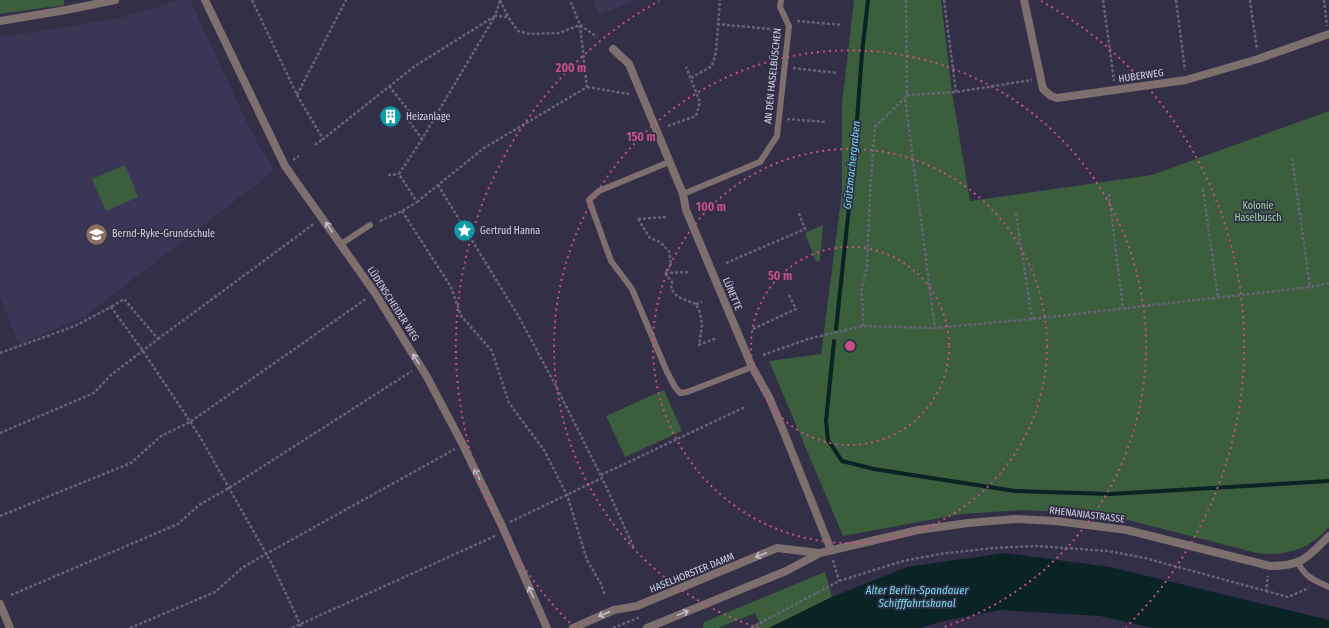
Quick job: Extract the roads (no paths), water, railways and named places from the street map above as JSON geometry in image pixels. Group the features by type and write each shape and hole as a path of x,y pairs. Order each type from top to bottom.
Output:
{"street":[{"path":"0,21 115,0"},
{"name":"LÜDENSCHEIDER WEG","path":"205,0 285,166 375,293 420,366 463,445 504,529 547,628"},
{"name":"HUBERWEG","path":"1024,0 1043,89 1051,96 1057,98 1186,80 1258,58 1328,30"},
{"name":"LÜNETTE","path":"613,49 629,64 683,194 686,210 752,367 769,397 831,550"},
{"name":"RHENANIASTRASSE","path":"831,550 918,530 968,523 1015,519 1056,521 1127,530 1270,566 1287,566 1308,557 1329,536"},
{"name":"HASELHORSTER DAMM","path":"573,628 614,610 637,606 777,548 820,553"},
{"name":"HASELHORSTER DAMM","path":"647,628 786,571 820,553 831,550"},
{"path":"0,604 10,628"}],"lane":[{"name":"AN DEN HASELBÜSCHEN","path":"683,194 760,162 777,136 789,26 780,7 781,0"},
{"path":"670,162 599,191 589,200 611,261 632,289 667,372 680,393 687,392 752,367"},
{"path":"341,244 370,225"},
{"path":"1298,562 1301,570 1311,579 1329,588"}],"water":[{"name":"Alter Berlin-Spandauer Schifffahrtskanal","path":"1005,553 1110,567 1329,620 1329,628 1153,628 1100,616 1000,610 944,621 919,628 769,628 832,597 907,567"}],"waterway":[{"name":"Grützmachergraben","path":"836,329 854,161 862,53 868,0"},
{"path":"834,341 826,421 828,440 842,461 874,469 1015,491 1110,494 1329,481"}],"place":[{"name":"Heizanlage","path":"391,117"},
{"name":"Gertrud Hanna","path":"465,231"},
{"name":"Bernd-Ryke-Grundschule","path":"96,234"}],"park label":[{"name":"Kolonie Haselbusch","path":"1258,212"}]}
